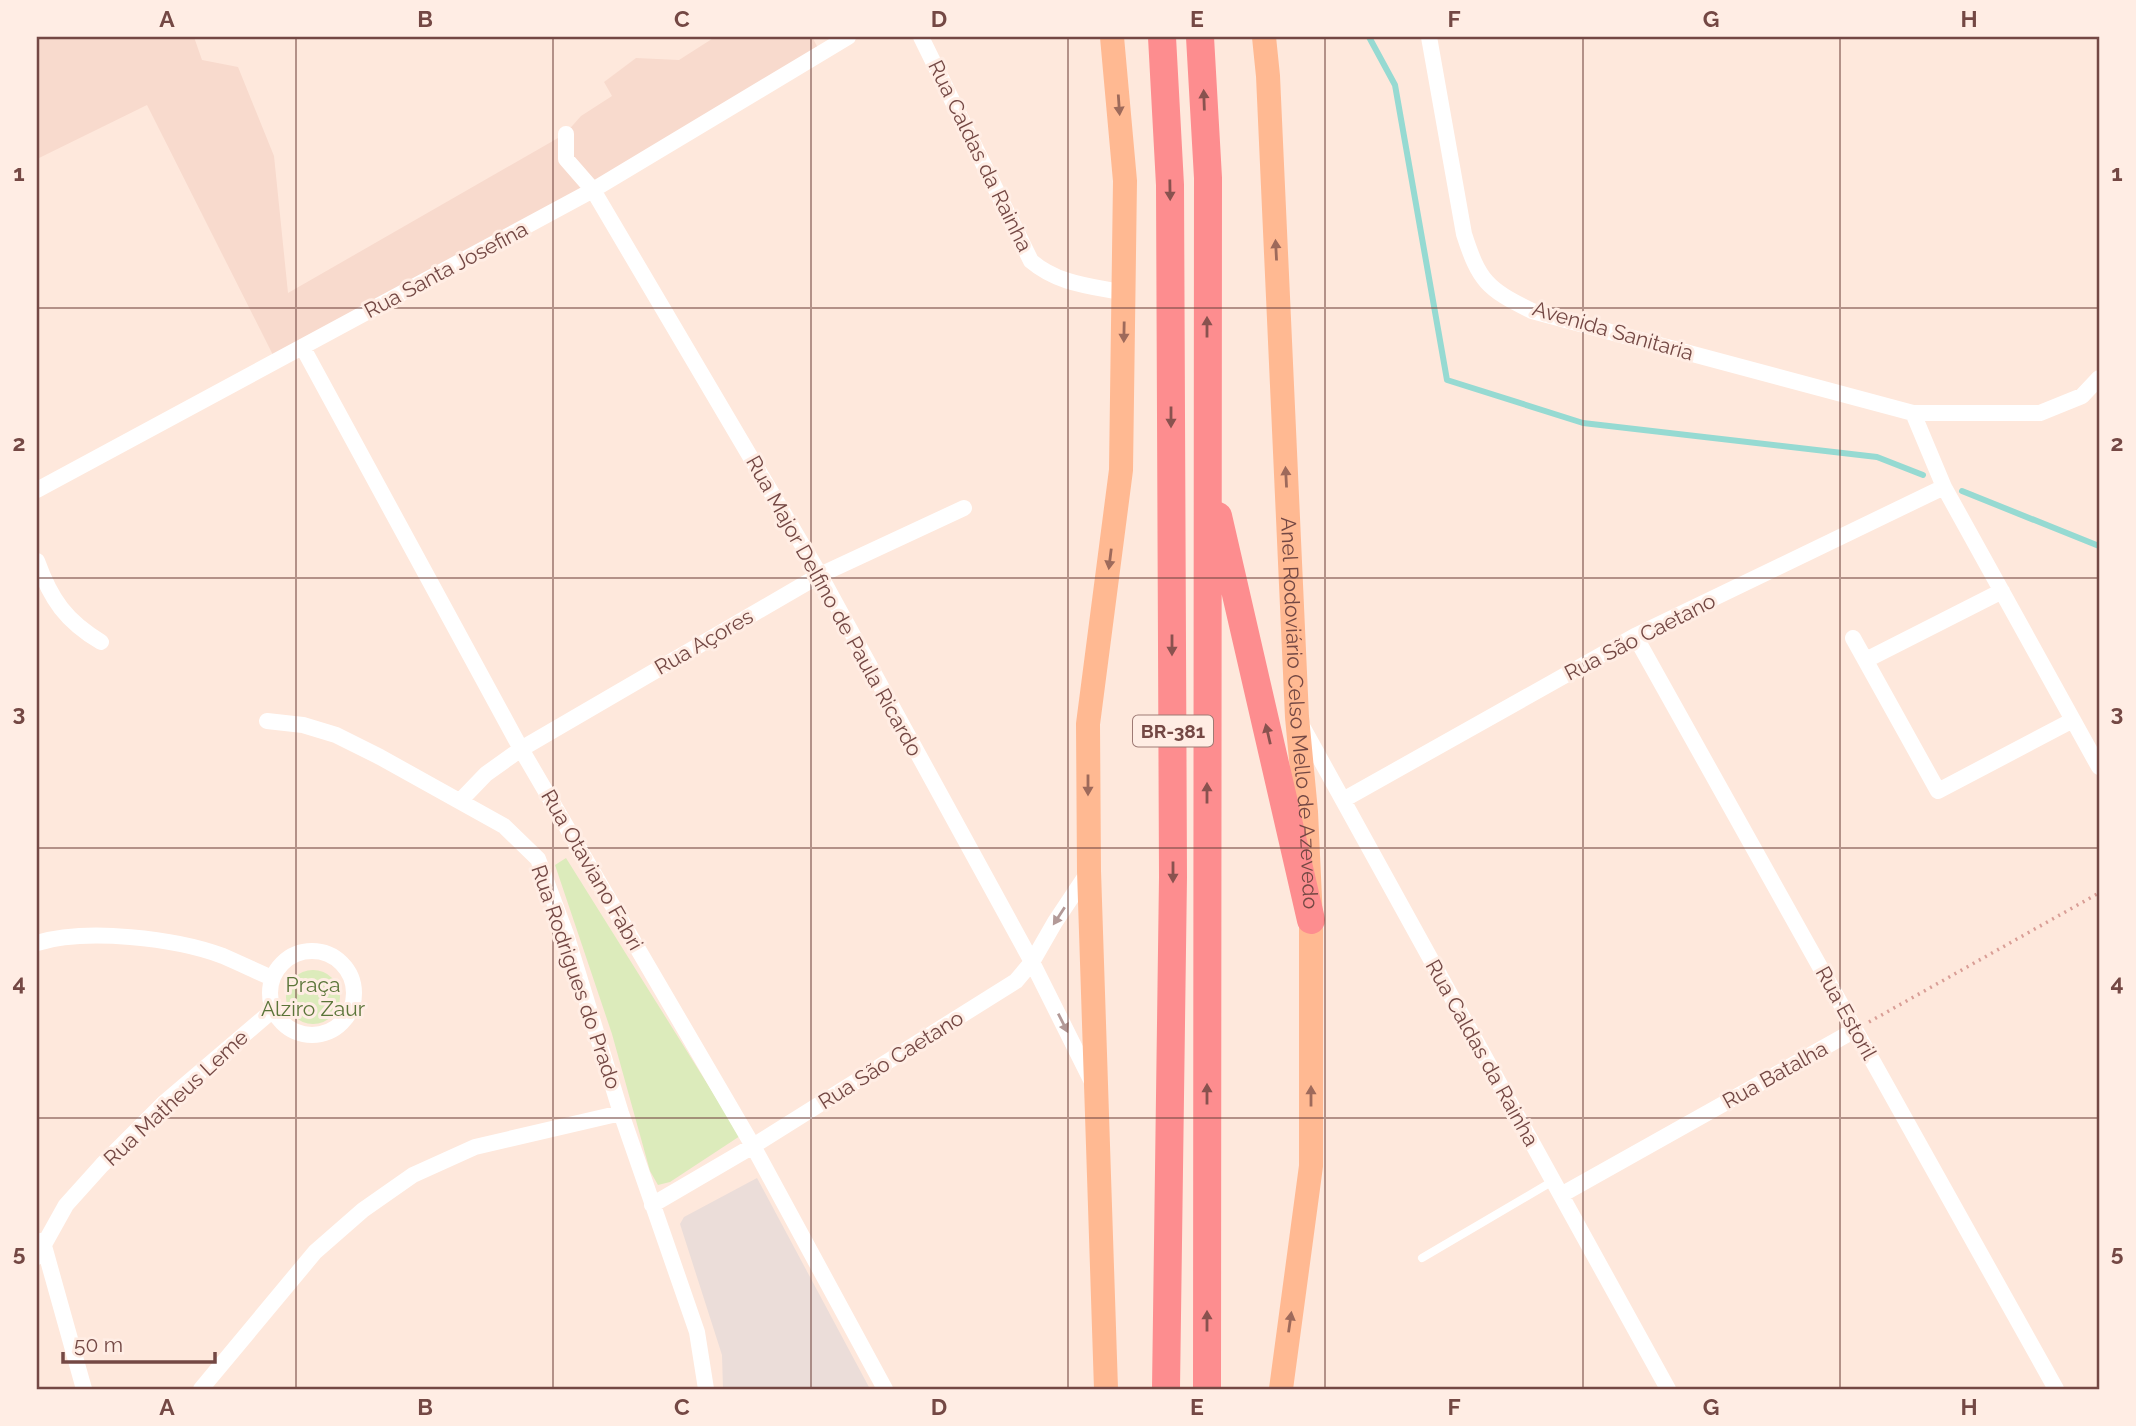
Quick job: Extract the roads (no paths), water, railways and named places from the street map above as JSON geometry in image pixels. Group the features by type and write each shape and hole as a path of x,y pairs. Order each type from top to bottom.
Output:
{"highway":[{"path":"1152,37 1165,73"},
{"name":"BR-381","path":"1162,37 1170,199 1174,877 1166,1389"},
{"name":"BR-381","path":"1200,37 1208,178 1207,1389"},
{"path":"1207,469 1311,920"}],"main road":[{"path":"1105,1389 1089,871 1088,724 1121,470 1125,181 1112,37"},
{"name":"Anel Rodoviário Celso Mello de Azevedo","path":"1264,37 1269,76 1297,717 1306,812 1311,920 1311,1166 1280,1389"}],"street":[{"name":"Rua Santa Josefina","path":"37,490 593,190 848,37"},
{"name":"Rua Caldas da Rainha","path":"921,37 1031,261 1045,273 1063,282 1125,293"},
{"name":"Avenida Sanitaria","path":"1429,37 1464,234 1474,265 1486,284 1507,299 1532,311 1913,413 2040,413 2082,396 2099,378"},
{"name":"Rua Major Delfino de Paula Ricardo","path":"566,134 566,159 593,190 820,575 1032,962 1095,1087"},
{"name":"Rua Otaviano Fabri","path":"303,348 521,750 753,1146 885,1389"},
{"path":"1913,413 1944,487 2099,767"},
{"name":"Rua São Caetano","path":"1343,800 1635,636 1944,487"},
{"name":"Rua Açores","path":"460,801 486,774 521,750 820,575 964,508"},
{"path":"37,561 62,612 79,629 102,642"},
{"path":"1866,660 2002,591"},
{"name":"Rua Estoril","path":"1635,636 2056,1389"},
{"path":"1853,638 1938,791 2073,720"},
{"name":"Rua Caldas da Rainha","path":"1297,717 1668,1389"},
{"name":"Rua Rodrigues do Prado","path":"267,722 303,725 337,735 505,826 538,859 566,934 621,1113 697,1332 706,1389"},
{"name":"Rua São Caetano","path":"652,1205 753,1146 1016,981 1032,962 1089,871"},
{"path":"37,943 96,936 144,937 220,955 272,978"},
{"path":"311,950 327,953 341,962 351,975 354,992 352,1008 343,1022 329,1032 313,1035 297,1033 282,1024 273,1010 269,994 272,978 281,964 294,954 311,950"},
{"name":"Rua Matheus Leme","path":"39,1247 66,1205 165,1102 273,1010"},
{"name":"Rua Batalha","path":"1557,1188 1855,1030"},
{"path":"201,1389 315,1252 363,1210 413,1175 475,1147 621,1113"},
{"path":"39,1247 85,1389"}],"lane":[{"path":"1422,1258 1557,1188"}],"waterway":[{"path":"1369,37 1395,85 1447,380 1583,423 1877,457 1923,475"},
{"path":"1962,491 2099,546"}],"park label":[{"name":"Praça Alziro Zaur","path":"313,997"}]}
